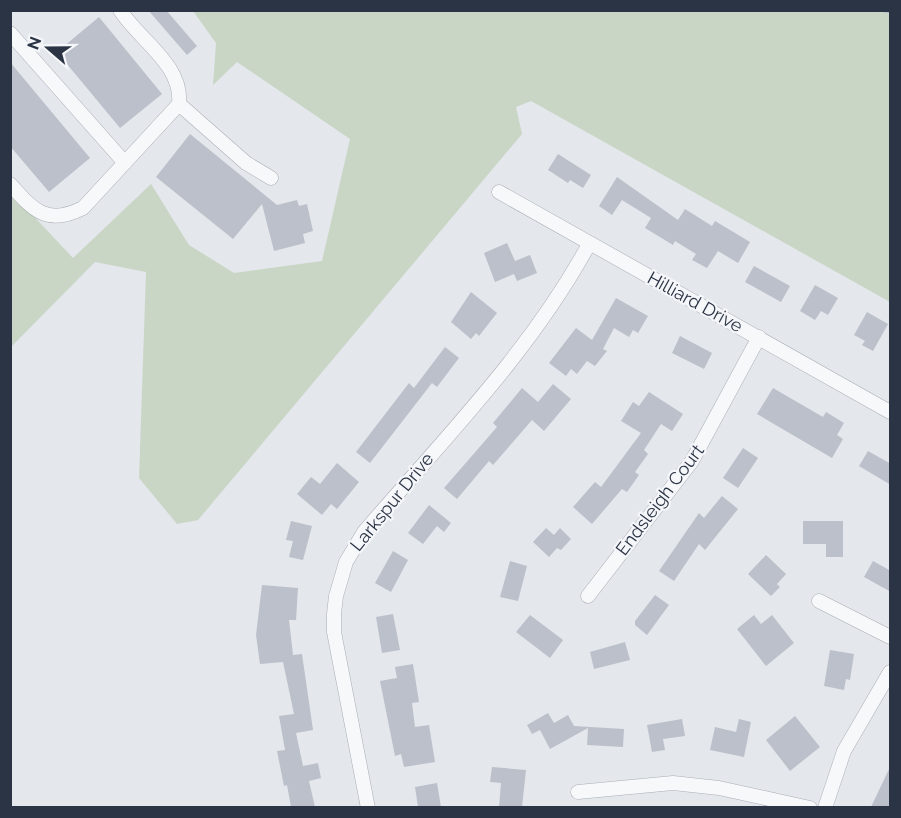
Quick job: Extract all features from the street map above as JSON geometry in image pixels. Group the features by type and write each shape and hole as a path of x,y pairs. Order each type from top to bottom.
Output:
{"street":[{"path":"10,184 27,204 43,215 66,217 83,208 179,104 181,90 175,75 120,10"},
{"path":"10,33 125,163"},
{"path":"179,104 246,164 271,178"},
{"name":"Hilliard Drive","path":"499,192 891,412"},
{"name":"Larkspur Drive","path":"368,807 334,632 336,596 346,562 364,532 520,349 564,290 589,244"},
{"name":"Endsleigh Court","path":"588,596 692,461 759,337"},
{"path":"819,602 891,638"},
{"path":"825,807 844,752 891,672"},
{"path":"578,792 673,783 719,788 810,807"}],"green space":[{"path":"193,11 890,11 890,302 531,101 516,107 522,134 198,520 177,524 139,478 146,272 95,262 11,347 11,192 73,258 151,184 189,245 234,273 322,261 350,139 237,62 213,85 216,43"}],"building":[{"path":"148,10 166,10 197,46 187,55"},
{"path":"99,17 162,94 120,128 57,52"},
{"path":"10,62 90,158 49,192 10,146"},
{"path":"190,134 277,205 297,200 299,206 307,204 313,231 303,234 305,243 274,251 262,204 233,239 156,177"},
{"path":"558,154 591,175 583,188 570,180 568,183 548,170"},
{"path":"617,177 678,220 685,209 712,226 715,221 750,242 738,263 718,251 707,268 692,260 696,254 675,241 673,245 645,228 651,218 622,200 612,215 599,206"},
{"path":"507,243 515,261 530,255 537,273 517,281 514,274 495,282 484,253"},
{"path":"754,266 790,286 781,302 745,282"},
{"path":"815,285 838,298 828,315 821,311 815,320 800,311"},
{"path":"471,292 497,313 479,336 476,333 471,339 451,322"},
{"path":"616,298 648,316 638,333 633,330 629,337 614,328 603,349 607,351 595,366 587,361 577,374 571,369 566,376 549,363 576,328 592,340"},
{"path":"867,312 888,324 873,351 862,345 865,341 854,335"},
{"path":"680,336 712,353 704,369 672,353"},
{"path":"445,347 459,358 437,387 432,383 370,463 356,452 409,383 414,388"},
{"path":"553,384 571,399 544,431 532,420 493,465 489,461 457,499 444,488 497,427 493,423 522,388 538,402"},
{"path":"773,388 823,417 826,412 844,423 837,435 843,439 832,458 757,414"},
{"path":"649,392 683,414 672,431 661,424 644,450 648,454 635,472 639,475 627,492 622,489 592,524 573,507 595,482 601,487 641,433 621,421 633,402 639,406"},
{"path":"743,448 758,458 738,488 723,478"},
{"path":"868,451 891,464 891,485 859,466"},
{"path":"337,463 359,482 337,509 331,504 322,515 297,494 311,477 320,484"},
{"path":"722,496 738,509 705,550 699,544 674,581 659,571 699,513 704,518"},
{"path":"429,505 451,523 444,532 437,526 423,544 408,533"},
{"path":"291,521 312,526 303,560 289,557 293,541 286,540"},
{"path":"803,521 843,521 843,557 826,557 826,544 803,544"},
{"path":"546,528 554,535 560,528 571,539 561,550 557,548 549,557 533,542"},
{"path":"393,551 408,560 391,592 375,583"},
{"path":"766,555 786,574 777,584 780,587 771,596 748,574"},
{"path":"510,561 527,566 518,601 500,597"},
{"path":"873,561 891,571 891,592 864,577"},
{"path":"262,585 298,588 296,620 289,620 293,655 302,654 313,730 296,733 303,766 318,763 321,778 309,781 315,807 291,807 287,785 284,786 277,751 285,750 279,716 294,714 283,662 260,664 256,635"},
{"path":"655,595 669,605 647,635 635,625 635,621"},
{"path":"393,614 400,650 382,653 376,617"},
{"path":"530,615 563,640 550,658 516,632"},
{"path":"754,615 761,624 772,615 794,643 766,666 737,629"},
{"path":"625,642 630,660 594,669 590,652"},
{"path":"830,650 854,654 850,680 846,679 844,690 824,686"},
{"path":"413,664 419,702 412,703 415,727 429,725 435,762 404,767 401,754 395,756 380,681 397,678 395,667"},
{"path":"548,713 554,723 568,715 574,726 624,729 623,747 587,745 588,728 550,749 540,730 532,734 527,725"},
{"path":"795,716 820,747 790,771 766,740"},
{"path":"682,719 685,736 663,739 665,750 652,752 647,725"},
{"path":"739,719 751,722 744,757 710,750 715,727 736,732"},
{"path":"891,765 891,807 871,807"},
{"path":"492,767 526,770 522,807 499,807 501,783 490,782"},
{"path":"437,783 441,807 418,807 415,787"}],"waterway":[{"path":"883,10 890,11"}]}
